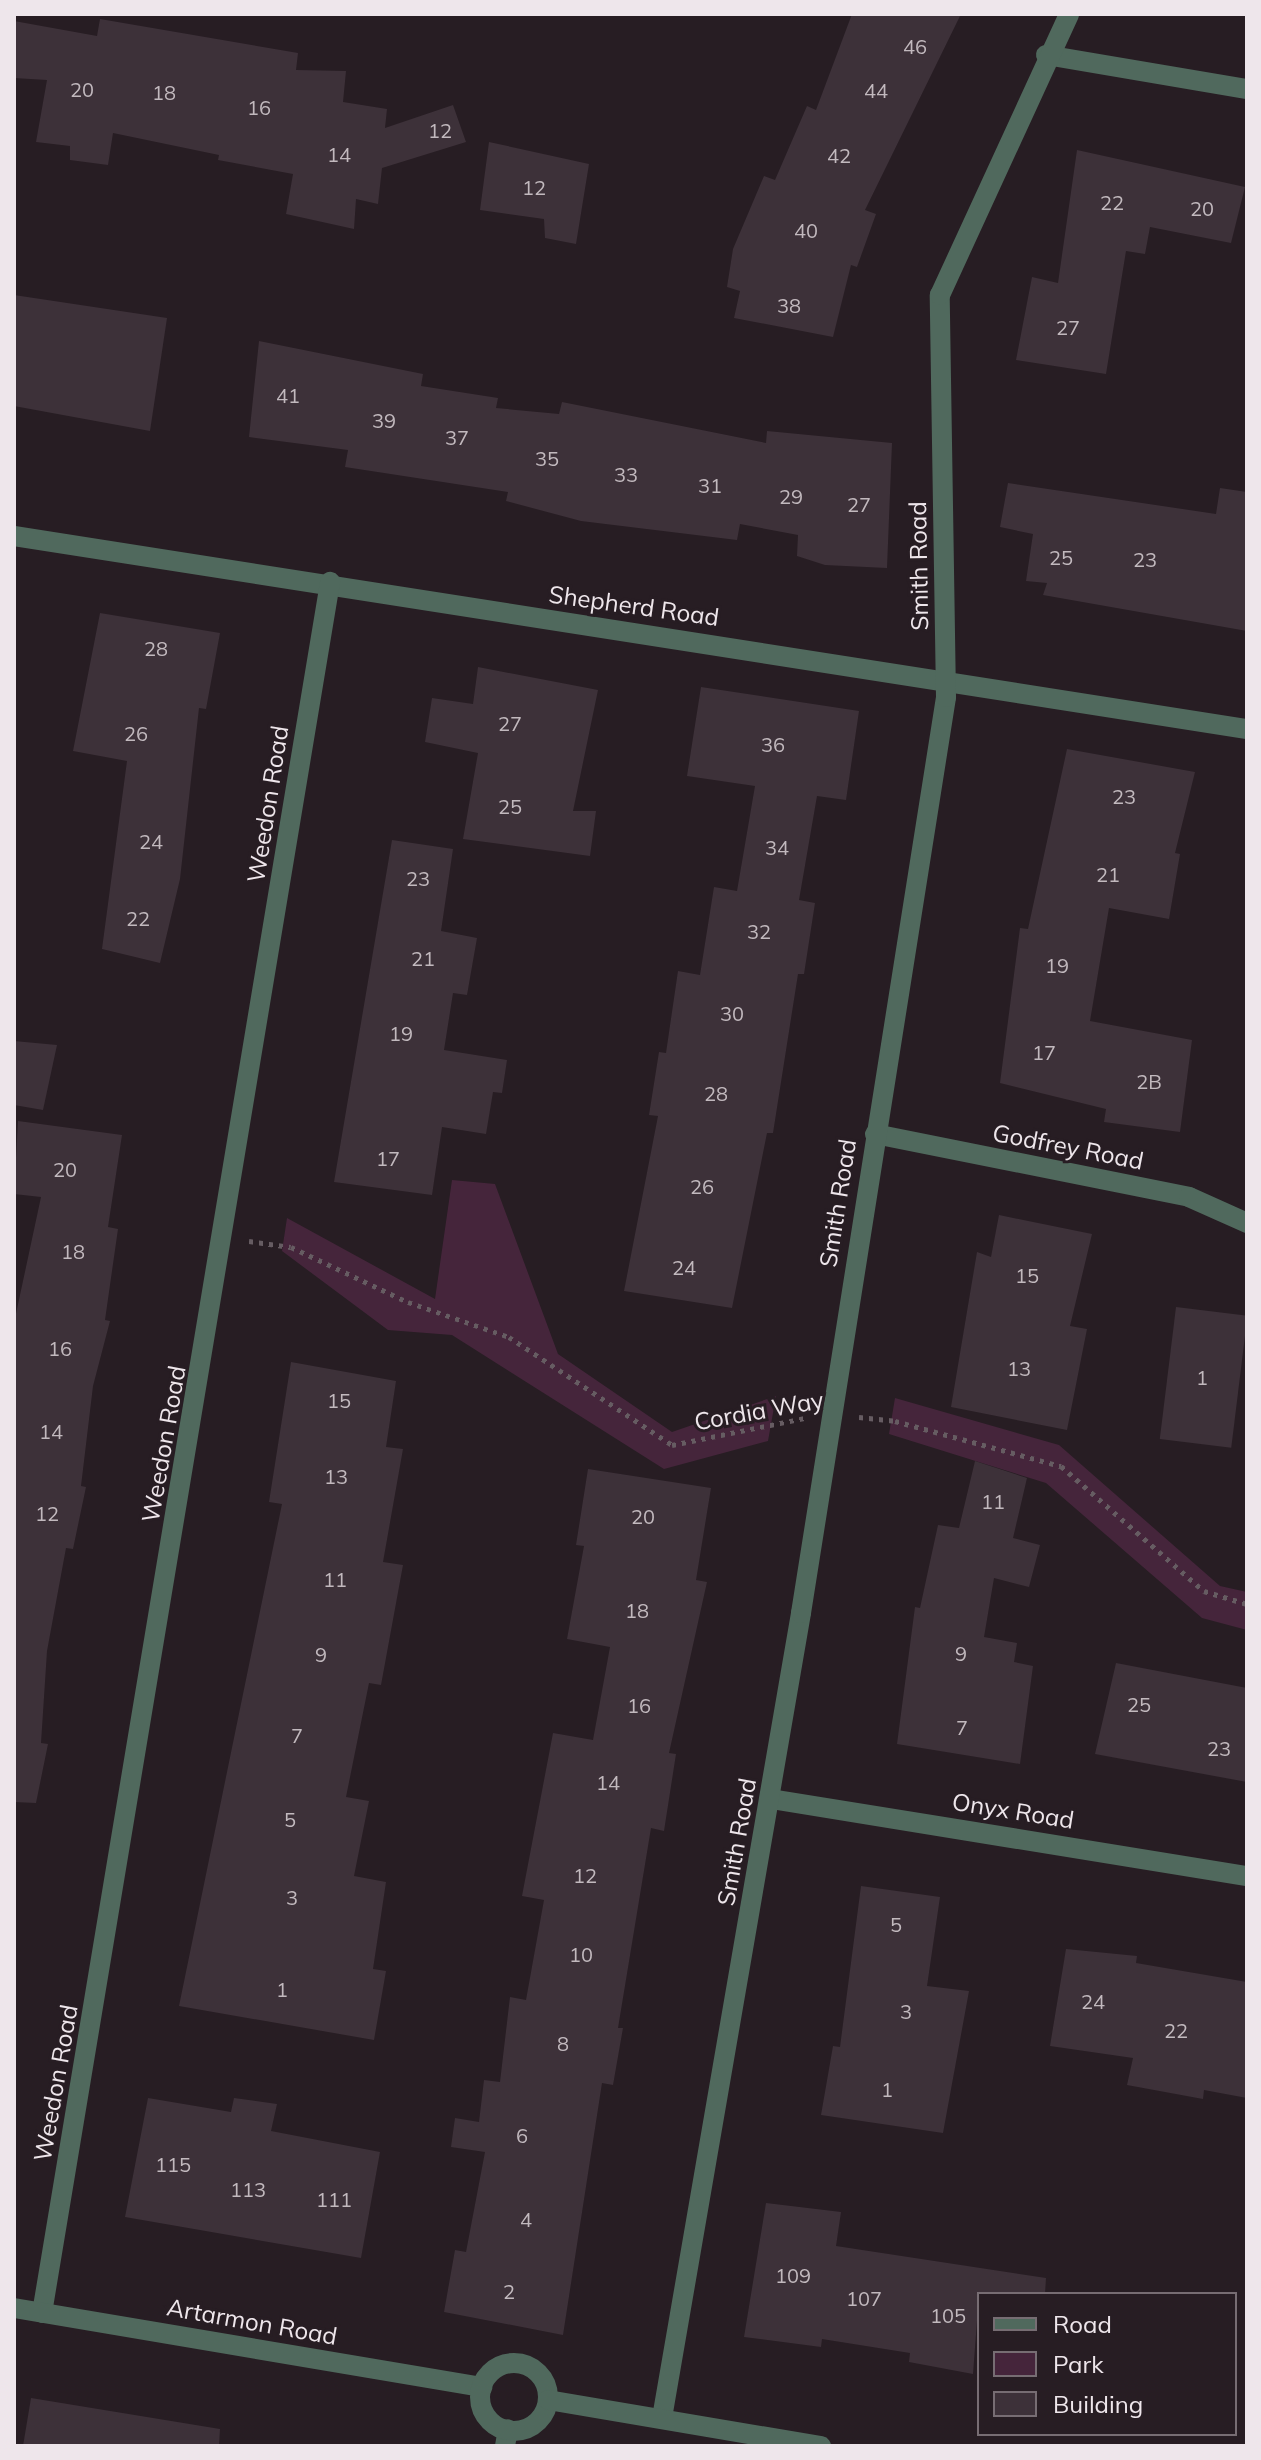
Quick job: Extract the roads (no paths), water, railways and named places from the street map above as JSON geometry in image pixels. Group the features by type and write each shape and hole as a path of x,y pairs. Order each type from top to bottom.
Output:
{"street":[{"name":"Smith Road","path":"662,2418 771,1799 946,679 940,295 1046,55 1069,14"},
{"path":"1046,55 1247,89"},
{"name":"Shepherd Road","path":"14,536 330,582 1247,729"},
{"name":"Weedon Road","path":"42,2313 225,1238 330,582"},
{"name":"Godfrey Road","path":"875,1134 1189,1197 1247,1223"},
{"name":"Onyx Road","path":"771,1799 1247,1876"},
{"name":"Artarmon Road","path":"14,2308 482,2387"},
{"path":"521,2364 544,2381 548,2400 534,2424 506,2438 485,2414 482,2387 493,2371 521,2364"},
{"path":"548,2400 821,2446"}]}
